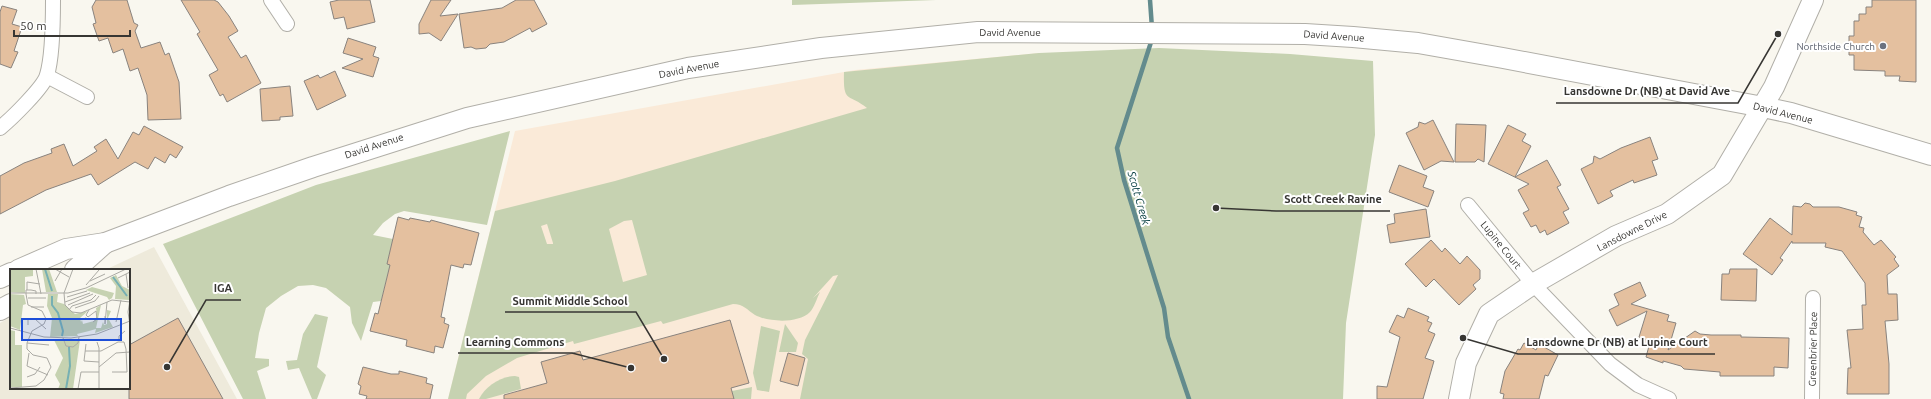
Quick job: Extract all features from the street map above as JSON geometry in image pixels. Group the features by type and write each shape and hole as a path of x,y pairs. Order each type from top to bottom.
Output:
{"main road":[{"name":"Lansdowne Drive","path":"1459,399 1466,363 1489,314 1533,284 1616,236 1667,214 1722,175 1774,87 1813,0"},
{"name":"David Avenue","path":"20,269 66,249 105,243 229,196 306,169 467,118 688,68 821,48 978,32 1305,34 1418,44 1791,113 1931,155"},
{"name":"David Avenue","path":"76,269 105,243"},
{"path":"0,278 10,273"},
{"path":"0,310 10,305"}],"street":[{"path":"0,128 18,113 47,76 53,24 53,0"},
{"path":"271,0 287,24"},
{"path":"47,76 87,97"},
{"name":"Lupine Court","path":"1468,205 1533,284"},
{"path":"1533,284 1610,364 1638,385 1669,399"},
{"name":"Greenbrier Place","path":"1812,399 1813,298"}],"shaded area":[{"path":"1039,53 1059,399 448,399 515,131 855,70"},
{"path":"154,247 237,399 0,399 0,323 10,318 10,389 130,389 130,269 107,269"}],"green space":[{"path":"792,0 936,0 792,5"},
{"path":"1159,48 1290,54 1373,61 1375,135 1346,323 1343,399 800,399 808,359 802,354 805,340 838,275 833,276 813,298 820,292 810,312 798,319 783,321 767,319 755,315 743,306 733,304 663,324 661,321 574,344 573,341 517,358 486,376 467,394 466,399 448,399 495,211 615,181 867,108 848,96 846,93 844,89 844,72 1039,53","holes":["632,220 647,275 623,282 609,229 624,221","547,224 553,243 553,244 547,244 541,226"]},
{"path":"510,131 487,225 404,211 395,214 383,223 373,235 393,239 387,264 390,265 381,301 373,302 361,341 352,323 350,307 326,288 313,285 298,286 281,296 266,308 259,333 255,358 269,359 269,366 257,371 266,399 243,399 163,244 316,185"},
{"path":"315,314 328,317 317,367 326,375 317,399 312,399 299,368 288,370 286,361 297,360 303,334"},
{"path":"785,324 798,343 796,352 779,352"},
{"path":"761,326 780,331 769,392 757,390 753,373"},
{"path":"510,376 519,377 521,389 486,399 479,399 485,390 494,383"},
{"path":"752,387 751,399 692,399"}],"building":[{"path":"96,0 127,0 134,23 138,25 135,31 141,48 160,42 165,55 169,53 179,82 181,119 148,120 147,95 138,68 130,71 123,49 113,53 108,38 99,41 93,24 96,23 92,7"},
{"path":"181,0 214,0 218,2 238,31 228,37 241,58 246,55 261,83 227,102 223,94 220,96 209,75 218,70 197,34 200,32"},
{"path":"339,0 370,0 375,22 347,29 344,17 334,19 330,2"},
{"path":"431,0 451,0 440,16 458,14 441,41 429,33 419,34 419,24"},
{"path":"516,0 534,0 547,24 532,32 530,28 504,42 490,44 486,48 464,48 459,14 502,8"},
{"name":"Northside Church","path":"1872,0 1916,0 1916,82 1899,81 1900,76 1885,76 1885,71 1854,70 1854,55 1849,55 1849,36 1854,36 1854,21 1859,21 1859,14 1866,14 1866,7 1872,7"},
{"path":"2,6 17,10 12,24 22,27 14,51 18,52 11,68 0,64 0,12"},
{"path":"348,38 376,47 373,56 379,58 373,77 342,68 363,59 343,53"},
{"path":"335,71 346,96 317,110 304,81 318,75 320,78"},
{"path":"290,86 293,116 280,117 280,120 262,121 260,89"},
{"path":"1433,120 1454,162 1441,161 1424,170 1406,133 1418,127 1419,122 1425,124"},
{"path":"1456,124 1486,125 1484,162 1478,159 1475,162 1455,162"},
{"path":"1508,125 1526,134 1522,141 1531,146 1515,177 1547,160 1561,185 1557,187 1569,209 1563,212 1569,223 1547,235 1545,230 1540,233 1536,225 1531,227 1523,213 1529,210 1518,190 1529,184 1488,164"},
{"path":"144,126 183,147 176,158 170,154 165,163 155,157 148,169 135,162 98,185 91,174 46,190 0,214 0,176 24,163 52,153 51,149 64,144 73,166 97,151 94,147 106,139 118,159 133,132 139,135"},
{"path":"1650,137 1658,159 1652,161 1657,175 1634,183 1633,180 1610,191 1613,196 1598,204 1581,169 1593,163 1594,156 1600,159 1621,148"},
{"path":"1399,165 1427,176 1423,187 1434,191 1428,207 1389,192"},
{"path":"1805,203 1810,204 1813,207 1839,207 1857,212 1856,215 1862,217 1859,227 1864,228 1863,232 1874,245 1881,240 1896,257 1894,259 1899,266 1887,275 1888,294 1897,294 1898,320 1885,321 1889,364 1889,394 1847,394 1848,368 1851,368 1847,330 1863,329 1862,305 1866,305 1865,283 1842,251 1825,247 1826,243 1792,243 1792,241 1780,258 1783,260 1772,275 1743,254 1770,218 1792,235 1793,206 1801,207"},
{"path":"1426,209 1430,237 1390,243 1387,225 1395,223 1394,214"},
{"path":"398,217 409,220 410,218 430,222 431,220 479,233 471,265 464,264 463,268 451,265 441,317 445,318 444,323 449,325 443,348 435,346 434,353 406,346 407,340 370,331 375,313 378,314 390,265 387,264"},
{"path":"1431,240 1442,252 1445,248 1460,264 1467,256 1480,270 1480,279 1473,285 1476,289 1459,305 1434,279 1426,287 1405,264"},
{"path":"1730,269 1757,269 1756,301 1721,300 1722,274 1729,274"},
{"path":"1640,282 1646,296 1631,304 1669,315 1667,321 1676,323 1668,350 1695,331 1700,334 1711,335 1789,338 1788,368 1774,367 1774,376 1720,376 1720,372 1684,369 1681,366 1663,361 1663,363 1646,357 1649,346 1644,345 1645,339 1639,337 1647,311 1617,326 1609,310 1619,305 1614,294"},
{"path":"1408,308 1429,317 1427,321 1432,323 1428,331 1435,334 1425,358 1434,361 1423,399 1377,399 1377,386 1387,387 1400,337 1389,332 1397,315 1404,318"},
{"path":"178,318 223,399 129,399 130,344"},
{"path":"730,320 749,383 731,388 734,399 504,399 504,395 547,383 541,362 580,351 583,360"},
{"path":"1524,343 1536,350 1539,344 1558,355 1548,376 1545,375 1539,399 1503,399 1504,394 1500,393 1505,371 1518,349 1520,350"},
{"path":"788,353 805,358 798,386 780,381"},
{"path":"363,367 391,374 399,374 399,371 427,378 426,383 433,385 430,399 366,399 367,396 359,394 361,386 358,384"}],"waterway":[{"name":"Scott Creek","path":"1150,0 1152,28"},
{"name":"Scott Creek","path":"1152,39 1117,148 1124,180 1164,308 1168,337 1189,399"}],"place":[{"name":"Lansdowne Dr (NB) at David Ave","path":"1778,34"},
{"name":"Northside Church","path":"1883,46"},
{"name":"Scott Creek Ravine","path":"1216,208"},
{"name":"Lansdowne Dr (NB) at Lupine Court","path":"1463,338"},
{"name":"Summit Middle School","path":"664,359"},
{"name":"IGA","path":"167,367"},
{"name":"Learning Commons","path":"631,368"}]}
